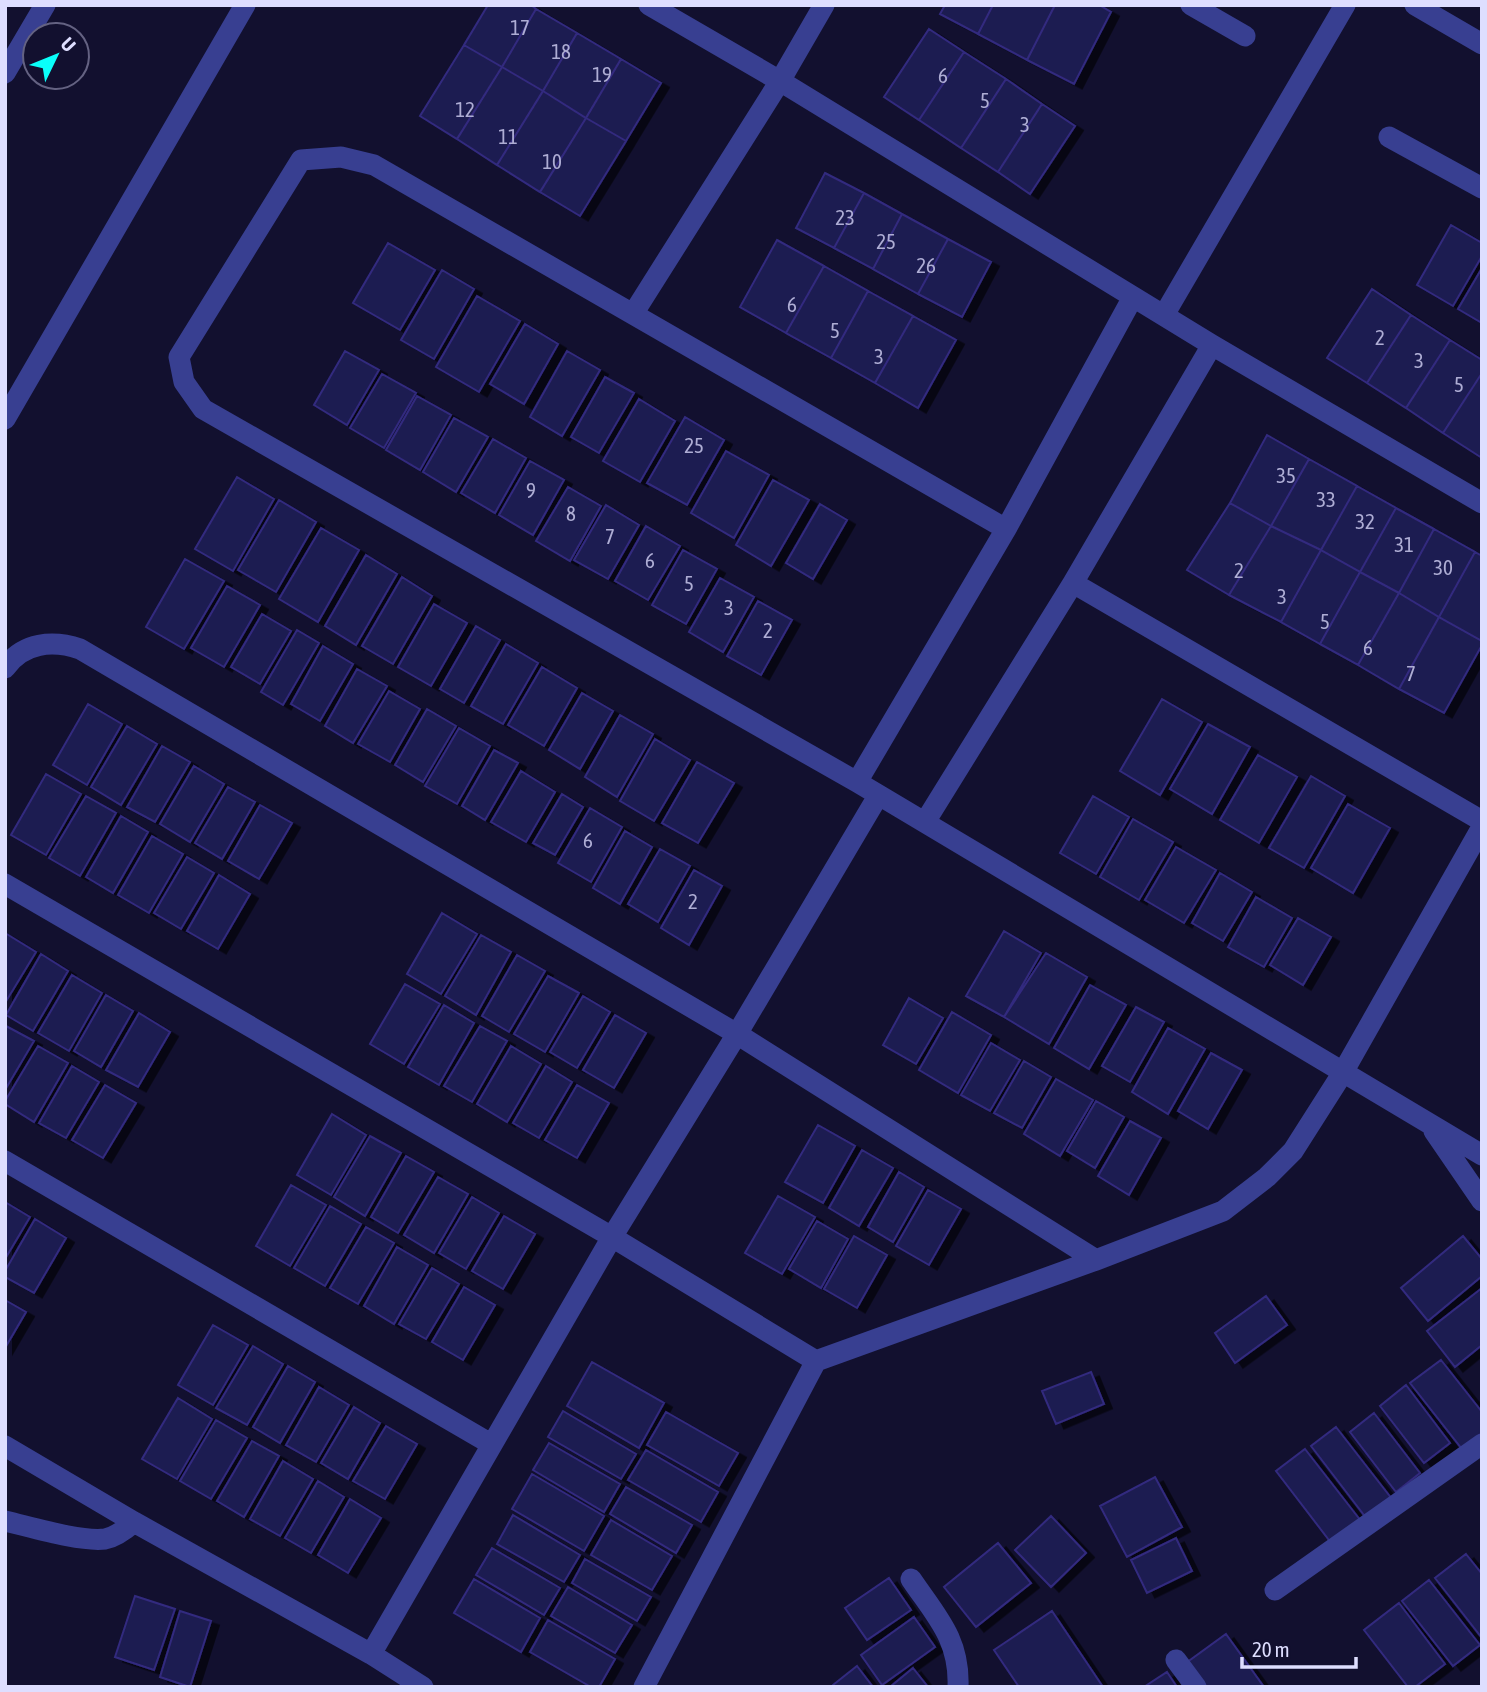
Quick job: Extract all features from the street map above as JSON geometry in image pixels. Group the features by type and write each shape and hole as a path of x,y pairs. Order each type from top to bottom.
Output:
{"street":[{"path":"5,74 45,5"},
{"path":"5,419 245,5"},
{"path":"649,5 780,81 1212,345 1482,503"},
{"path":"633,314 780,81 824,5"},
{"path":"1191,5 1245,36"},
{"path":"1164,315 1345,5"},
{"path":"1415,5 1482,44"},
{"path":"1389,137 1482,188"},
{"path":"1006,528 374,165 341,157 301,160 179,357 184,382 203,409 857,782 1482,1156"},
{"path":"857,782 1006,528 1133,297"},
{"path":"925,822 1073,583 1212,345"},
{"path":"1073,583 1482,821"},
{"path":"5,668 26,650 44,643 62,643 80,649 737,1034 1097,1260"},
{"path":"370,1654 612,1237 737,1034 878,796"},
{"path":"644,1687 816,1362 1097,1260 1223,1211 1267,1177 1293,1151 1342,1074 1482,827"},
{"path":"5,884 612,1237 816,1362"},
{"path":"1432,1127 1482,1201"},
{"path":"5,1161 491,1444"},
{"path":"1275,1590 1482,1444"},
{"path":"5,1446 134,1522 370,1654 423,1687"},
{"path":"5,1521 105,1539 125,1530 134,1522"},
{"path":"911,1579 952,1641 957,1659 958,1687"},
{"path":"1176,1660 1196,1687"}],"building":[{"path":"488,5 531,5 536,9 502,67 464,45"},
{"path":"945,5 993,5 978,34 940,14"},
{"path":"993,5 1055,5 1027,60 978,34"},
{"path":"1055,5 1099,5 1111,12 1074,84 1027,60"},
{"path":"536,9 577,33 543,91 502,67"},
{"path":"929,29 964,52 919,120 884,97"},
{"path":"577,33 621,59 586,118 543,91"},
{"path":"464,45 502,67 457,139 420,116"},
{"path":"964,52 1006,79 961,148 919,120"},
{"path":"621,59 661,83 626,141 586,118"},
{"path":"502,67 543,91 497,165 457,139"},
{"path":"1006,79 1042,104 998,172 961,148"},
{"path":"543,91 586,118 540,192 497,165"},
{"path":"1042,104 1075,126 1030,194 998,172"},
{"path":"586,118 626,141 580,216 540,192"},
{"path":"825,173 864,193 834,248 796,228"},
{"path":"864,193 902,214 873,269 834,248"},
{"path":"902,214 948,239 918,294 873,269"},
{"path":"1451,225 1482,243 1482,256 1453,306 1417,285"},
{"path":"948,239 991,262 962,317 918,294"},
{"path":"777,240 824,266 786,333 740,307"},
{"path":"388,243 435,270 400,330 353,303"},
{"path":"824,266 868,291 831,358 786,333"},
{"path":"1482,268 1482,323 1458,309"},
{"path":"442,270 474,289 434,359 401,340"},
{"path":"1372,289 1411,315 1367,383 1327,358"},
{"path":"868,291 913,316 875,383 831,358"},
{"path":"477,296 520,321 479,392 436,367"},
{"path":"1411,315 1450,340 1406,408 1367,383"},
{"path":"913,316 956,340 918,408 875,383"},
{"path":"525,324 558,344 524,404 490,384"},
{"path":"1450,340 1482,360 1482,373 1443,433 1406,408"},
{"path":"345,351 379,370 347,425 314,405"},
{"path":"567,351 600,370 562,436 530,417"},
{"path":"1482,373 1482,458 1443,433"},
{"path":"382,374 416,393 384,448 350,428"},
{"path":"605,377 634,393 599,453 571,437"},
{"path":"417,396 451,415 420,470 386,450"},
{"path":"639,399 675,421 640,482 603,461"},
{"path":"685,417 724,440 687,505 647,483"},
{"path":"454,418 488,437 456,492 423,472"},
{"path":"1267,435 1309,459 1271,526 1230,503"},
{"path":"493,439 526,458 495,513 461,493"},
{"path":"726,451 769,475 734,538 691,513"},
{"path":"1309,459 1357,486 1321,550 1271,526"},
{"path":"530,461 564,480 533,535 499,515"},
{"path":"237,477 274,499 233,571 195,549"},
{"path":"773,480 809,500 771,566 736,545"},
{"path":"1357,486 1396,508 1360,572 1321,550"},
{"path":"568,487 601,506 570,561 536,541"},
{"path":"279,500 316,522 276,592 238,570"},
{"path":"1230,503 1271,526 1229,595 1187,570"},
{"path":"820,504 847,520 813,579 786,563"},
{"path":"606,505 639,525 608,579 574,560"},
{"path":"1396,508 1434,529 1399,593 1360,572"},
{"path":"646,526 680,546 648,600 615,581"},
{"path":"1271,526 1321,550 1281,622 1229,595"},
{"path":"321,528 359,550 318,622 279,599"},
{"path":"1434,529 1475,552 1439,617 1399,593"},
{"path":"683,550 717,569 686,624 652,605"},
{"path":"1321,550 1360,572 1320,644 1281,622"},
{"path":"1475,552 1482,556 1482,641 1439,617"},
{"path":"366,555 397,574 356,645 325,626"},
{"path":"185,559 224,581 184,649 146,627"},
{"path":"1360,572 1399,593 1358,665 1320,644"},
{"path":"402,577 432,596 393,664 362,646"},
{"path":"720,578 754,597 723,652 689,632"},
{"path":"227,586 260,605 224,667 191,648"},
{"path":"1399,593 1439,617 1399,689 1358,665"},
{"path":"758,601 792,620 761,675 727,656"},
{"path":"434,604 467,623 431,686 398,667"},
{"path":"262,614 291,631 260,684 231,667"},
{"path":"1439,617 1482,641 1444,713 1399,689"},
{"path":"476,626 500,640 464,703 440,689"},
{"path":"297,630 319,643 283,705 261,692"},
{"path":"506,644 538,663 503,724 471,706"},
{"path":"323,646 353,664 320,721 291,704"},
{"path":"542,667 577,688 544,746 508,725"},
{"path":"357,669 387,686 353,743 325,726"},
{"path":"389,691 420,709 390,762 358,744"},
{"path":"582,693 613,711 580,769 549,750"},
{"path":"1162,699 1202,722 1160,795 1120,771"},
{"path":"88,704 122,724 87,785 53,765"},
{"path":"427,709 456,726 423,782 395,765"},
{"path":"620,715 653,734 617,797 585,777"},
{"path":"1208,724 1250,747 1212,814 1170,789"},
{"path":"127,726 157,744 121,805 91,787"},
{"path":"459,728 490,746 457,804 425,786"},
{"path":"655,739 690,760 654,821 620,801"},
{"path":"162,746 190,762 155,822 127,807"},
{"path":"494,750 518,763 485,820 462,806"},
{"path":"1258,755 1297,777 1259,843 1220,820"},
{"path":"697,762 734,783 698,843 662,823"},
{"path":"194,766 224,784 190,842 160,824"},
{"path":"521,771 555,792 526,842 491,822"},
{"path":"46,774 81,794 46,855 11,835"},
{"path":"1311,776 1345,796 1304,868 1269,848"},
{"path":"228,787 255,802 222,859 195,843"},
{"path":"562,794 583,807 555,855 533,843"},
{"path":"86,796 116,813 80,876 49,858"},
{"path":"1093,796 1129,817 1096,874 1060,853"},
{"path":"1348,804 1390,828 1353,893 1311,868"},
{"path":"260,805 292,823 259,879 228,861"},
{"path":"590,808 622,827 591,882 558,863"},
{"path":"121,816 148,832 113,893 86,877"},
{"path":"1133,819 1173,842 1139,900 1100,877"},
{"path":"625,831 652,847 620,904 593,888"},
{"path":"152,836 183,854 149,913 118,895"},
{"path":"1176,847 1216,870 1184,923 1145,900"},
{"path":"660,849 690,866 658,922 628,904"},
{"path":"187,857 214,873 181,929 154,913"},
{"path":"694,870 722,886 689,945 661,928"},
{"path":"1220,873 1252,892 1223,941 1192,923"},
{"path":"219,875 250,894 218,949 187,931"},
{"path":"1256,897 1292,918 1264,967 1228,947"},
{"path":"442,913 477,934 441,994 407,974"},
{"path":"1298,918 1331,937 1303,985 1270,965"},
{"path":"1004,931 1041,953 1004,1017 966,996"},
{"path":"5,933 36,952 5,1003"},
{"path":"481,935 511,952 476,1015 445,996"},
{"path":"1046,953 1087,977 1049,1044 1004,1017"},
{"path":"41,954 68,971 33,1031 6,1015"},
{"path":"517,955 545,971 509,1032 482,1016"},
{"path":"72,975 102,993 69,1051 38,1033"},
{"path":"548,976 579,993 545,1052 514,1034"},
{"path":"405,984 440,1004 404,1064 370,1044"},
{"path":"1090,985 1126,1005 1089,1069 1054,1048"},
{"path":"106,995 133,1011 101,1067 74,1051"},
{"path":"583,996 610,1012 577,1068 550,1052"},
{"path":"909,998 943,1018 916,1064 883,1045"},
{"path":"444,1005 474,1023 439,1085 408,1067"},
{"path":"1136,1007 1164,1022 1130,1082 1102,1066"},
{"path":"952,1012 991,1035 958,1093 919,1070"},
{"path":"139,1013 170,1032 138,1087 106,1070"},
{"path":"615,1015 646,1033 614,1088 583,1070"},
{"path":"6,1026 34,1041 5,1090 5,1028"},
{"path":"480,1026 507,1041 472,1102 444,1086"},
{"path":"1168,1028 1205,1049 1168,1114 1132,1092"},
{"path":"991,1043 1020,1060 990,1111 961,1095"},
{"path":"38,1046 68,1063 34,1122 5,1104 5,1101"},
{"path":"511,1046 541,1064 507,1122 477,1104"},
{"path":"1211,1053 1242,1070 1208,1129 1178,1111"},
{"path":"1024,1061 1051,1077 1022,1128 994,1113"},
{"path":"72,1066 99,1082 66,1138 39,1123"},
{"path":"546,1066 572,1082 539,1138 513,1123"},
{"path":"1056,1079 1093,1100 1060,1156 1024,1134"},
{"path":"105,1085 136,1103 103,1158 72,1140"},
{"path":"577,1085 609,1103 577,1158 545,1140"},
{"path":"1096,1101 1124,1117 1095,1168 1067,1151"},
{"path":"332,1114 366,1135 331,1195 297,1175"},
{"path":"1130,1121 1161,1138 1129,1195 1098,1176"},
{"path":"818,1125 855,1146 823,1203 785,1182"},
{"path":"370,1136 401,1153 365,1216 334,1197"},
{"path":"862,1150 893,1168 859,1226 829,1208"},
{"path":"406,1156 434,1172 398,1233 371,1217"},
{"path":"899,1172 924,1187 893,1242 868,1227"},
{"path":"438,1177 468,1194 434,1253 404,1235"},
{"path":"291,1185 326,1205 290,1266 256,1246"},
{"path":"928,1190 961,1209 929,1265 896,1246"},
{"path":"778,1196 815,1217 782,1274 745,1253"},
{"path":"472,1197 499,1213 466,1269 439,1253"},
{"path":"5,1202 30,1217 5,1259"},
{"path":"330,1206 361,1224 325,1286 294,1268"},
{"path":"504,1216 535,1234 503,1289 472,1271"},
{"path":"35,1219 66,1238 34,1293 5,1277 5,1271"},
{"path":"817,1221 848,1239 821,1288 789,1269"},
{"path":"366,1227 394,1243 358,1304 330,1288"},
{"path":"854,1236 887,1255 857,1308 824,1289"},
{"path":"1463,1236 1482,1259 1482,1276 1428,1321 1401,1288"},
{"path":"397,1247 428,1265 394,1324 364,1306"},
{"path":"432,1268 459,1284 426,1339 399,1324"},
{"path":"464,1287 495,1305 463,1360 432,1342"},
{"path":"1482,1288 1482,1345 1455,1367 1427,1331"},
{"path":"1266,1296 1287,1325 1235,1363 1215,1333"},
{"path":"5,1300 26,1312 5,1348"},
{"path":"213,1325 248,1345 213,1405 178,1385"},
{"path":"253,1346 283,1364 247,1425 216,1408"},
{"path":"1441,1360 1482,1412 1482,1433 1462,1449 1410,1383"},
{"path":"592,1362 664,1403 639,1448 567,1406"},
{"path":"288,1366 315,1382 280,1443 253,1427"},
{"path":"1091,1372 1104,1404 1056,1424 1042,1391"},
{"path":"1406,1385 1450,1443 1424,1463 1380,1406"},
{"path":"319,1387 349,1405 316,1462 286,1445"},
{"path":"178,1398 212,1419 177,1479 142,1459"},
{"path":"354,1407 380,1423 348,1479 321,1463"},
{"path":"563,1411 636,1454 621,1479 548,1437"},
{"path":"666,1412 738,1453 719,1486 647,1445"},
{"path":"1374,1413 1420,1473 1396,1492 1350,1432"},
{"path":"216,1420 247,1438 211,1499 180,1481"},
{"path":"386,1426 417,1444 385,1499 353,1481"},
{"path":"1336,1427 1392,1499 1367,1519 1311,1446"},
{"path":"252,1441 279,1456 244,1517 217,1501"},
{"path":"549,1443 620,1484 604,1512 533,1470"},
{"path":"1305,1449 1361,1521 1332,1544 1276,1471"},
{"path":"646,1450 718,1492 701,1522 628,1480"},
{"path":"283,1461 313,1479 280,1536 250,1519"},
{"path":"532,1474 604,1516 584,1551 512,1509"},
{"path":"1155,1477 1182,1527 1127,1557 1100,1506"},
{"path":"318,1481 344,1497 311,1553 285,1538"},
{"path":"626,1487 692,1525 676,1553 610,1514"},
{"path":"350,1499 381,1518 348,1573 318,1555"},
{"path":"513,1515 580,1555 564,1582 497,1544"},
{"path":"1051,1516 1086,1553 1051,1587 1015,1550"},
{"path":"611,1520 672,1556 652,1590 591,1555"},
{"path":"1176,1538 1192,1571 1147,1593 1131,1560"},
{"path":"998,1543 1031,1583 976,1627 944,1587"},
{"path":"492,1548 560,1588 544,1615 476,1575"},
{"path":"1466,1554 1482,1574 1482,1638 1435,1578"},
{"path":"585,1559 651,1597 637,1621 572,1583"},
{"path":"889,1578 911,1610 867,1640 845,1608"},
{"path":"474,1579 540,1618 521,1652 454,1613"},
{"path":"1429,1580 1480,1645 1453,1666 1402,1601"},
{"path":"568,1587 632,1625 615,1653 551,1616"},
{"path":"135,1596 175,1609 154,1670 115,1657"},
{"path":"1399,1603 1445,1664 1415,1687 1408,1687 1364,1630"},
{"path":"180,1611 211,1621 190,1687 160,1677"},
{"path":"1052,1611 1103,1687 1019,1687 994,1650"},
{"path":"914,1617 935,1647 882,1685 861,1655"},
{"path":"548,1620 615,1659 599,1687 591,1687 530,1652"},
{"path":"1226,1634 1264,1687 1203,1687 1186,1663"},
{"path":"857,1666 873,1687 834,1687 833,1685"},
{"path":"913,1668 928,1687 890,1687"},
{"path":"1167,1672 1177,1687 1144,1687"}]}
